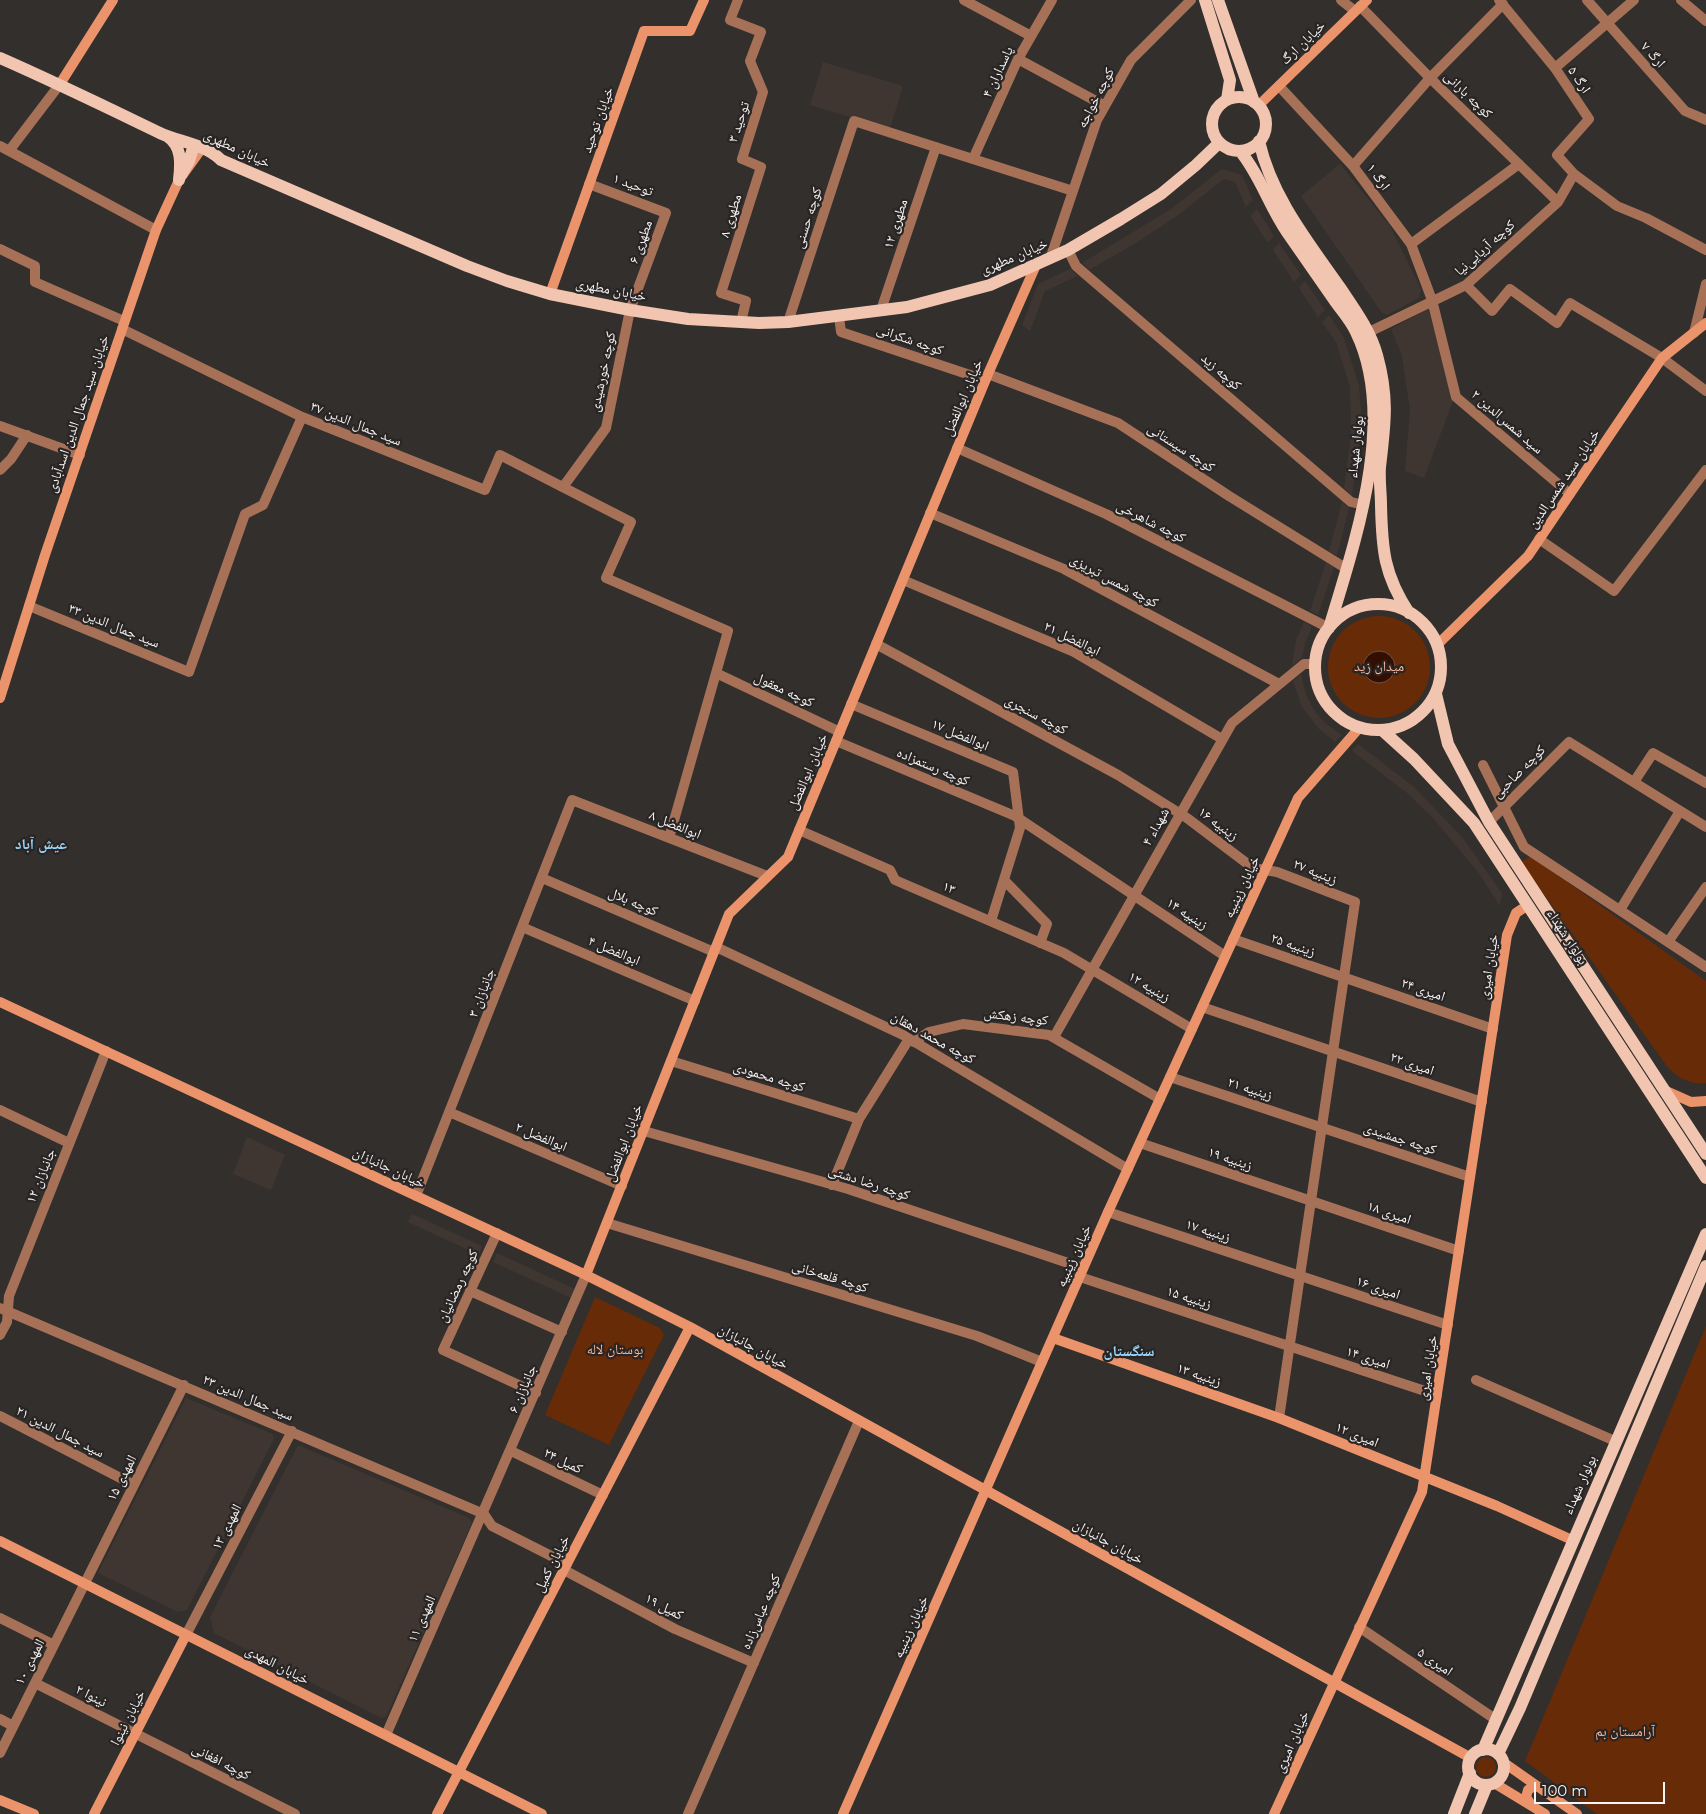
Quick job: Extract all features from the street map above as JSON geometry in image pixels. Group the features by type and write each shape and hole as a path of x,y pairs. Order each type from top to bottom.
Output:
{"main road":[{"path":"1204,0 1230,80 1227,100"},
{"path":"1218,0 1256,104 1264,115 1265,126 1259,142 1250,148 1240,151 1229,149 1219,143 1212,128 1213,117 1218,107 1227,100 1243,98 1256,104"},
{"name":"خیابان مطهری","path":"0,58 60,84 169,138 467,266 550,294 688,319 788,322 907,307 990,285 1068,250 1161,194 1219,143"},
{"path":"169,138 178,146 179,180"},
{"name":"بولوار شهداء","path":"1259,142 1264,162 1282,203 1369,332 1383,378 1386,411 1385,440 1380,469 1382,534 1386,565 1395,590 1409,613"},
{"path":"179,180 197,149"},
{"name":"بولوار شهداء","path":"1240,151 1253,167 1272,209 1356,332 1366,357 1372,384 1375,411 1374,439 1364,505 1329,628"},
{"path":"1367,605 1389,605 1409,613 1426,627 1437,645 1441,673 1436,694 1428,707 1410,722 1397,728 1382,730 1360,727 1342,718 1328,704 1318,686 1316,664 1320,643 1329,628 1346,613 1367,605"},
{"name":"بولوار شهداء","path":"1436,694 1448,744 1489,822 1513,858 1706,1178"},
{"name":"بولوار شهداء","path":"1382,730 1414,759 1474,823 1528,905 1664,1090 1706,1154"},
{"name":"بولوار شهداء","path":"1483,1750 1572,1540 1706,1234"},
{"path":"1475,1814 1491,1784 1503,1773 1500,1758 1520,1708 1706,1266"},
{"path":"1503,1700 1502,1708 1507,1713 1515,1713 1520,1708"},
{"path":"1454,1814 1470,1773 1471,1758 1483,1750 1490,1750 1500,1758"},
{"path":"1470,1773 1476,1782 1491,1784"}],"street":[{"path":"113,0 60,84 4,149 156,230"},
{"name":"خیابان توحید","path":"550,294 644,31 690,31 704,0"},
{"name":"توحید ۳","path":"738,0 730,20 760,32 750,61 763,92 742,159"},
{"path":"964,0 1031,36"},
{"name":"پاسداران ۴","path":"973,159 1018,60 1052,0"},
{"name":"کوچه خواجه","path":"1050,259 1097,120 1131,60 1191,0"},
{"name":"کوچه بارانی","path":"1342,0 1361,6 1430,78 1558,202"},
{"name":"ارگ ۷","path":"1587,0 1606,24 1686,111 1706,120"},
{"path":"1555,68 1634,0"},
{"path":"1681,0 1706,21"},
{"path":"1353,166 1430,78 1501,2"},
{"name":"ارگ ۵","path":"1501,2 1555,68 1589,119 1558,156 1574,174"},
{"name":"خیابان ارگ","path":"1256,104 1279,86 1361,6"},
{"path":"1018,60 1105,106"},
{"name":"ارگ ۱","path":"1279,86 1353,166 1411,244 1432,300"},
{"name":"کوچه حسنی","path":"788,322 854,121 936,147"},
{"path":"936,147 1073,191"},
{"name":"مطهری ۱۲","path":"882,310 936,147"},
{"name":"مطهری ۸","path":"741,322 746,301 721,293 760,167 742,159"},
{"path":"1411,244 1519,164"},
{"path":"1574,174 1617,206 1646,218 1706,250"},
{"name":"کوچه آریایی‌نیا","path":"1369,332 1432,300 1466,286 1558,202 1574,174"},
{"name":"خیابان سید جمال الدین اسدآبادی","path":"0,698 123,325 156,230 179,180"},
{"name":"توحید ۱","path":"589,184 666,213"},
{"name":"مطهری ۶","path":"630,310 666,213"},
{"name":"سید جمال الدین ۳۷","path":"0,249 35,266 35,282 302,417 485,490 500,455 563,487"},
{"name":"کوچه زید","path":"1068,250 1076,266 1084,273 1351,502 1364,505"},
{"name":"خیابان ابوالفضل","path":"586,1275 729,914 788,857 957,448 1036,264"},
{"path":"1694,333 1706,284"},
{"path":"1466,286 1492,312 1510,289 1556,323 1570,304 1662,358 1706,391"},
{"name":"سید شمس‌الدین ۲","path":"1432,300 1456,397 1570,494"},
{"name":"کوچه خورشیدی","path":"563,487 606,428 630,310"},
{"name":"کوچه شکرانی","path":"839,316 841,332 987,377"},
{"name":"خیابان سید شمس‌الدین","path":"1437,645 1528,556 1662,358 1706,323"},
{"name":"کوچه سیستانی","path":"987,377 1118,423 1228,496 1347,569"},
{"name":"سید جمال الدین ۳۳","path":"29,606 189,672 245,514 263,505 302,417"},
{"path":"0,426 80,455"},
{"path":"0,470 27,436"},
{"name":"کوچه شاهرخی","path":"957,448 1106,514 1329,628"},
{"path":"1539,539 1614,591 1706,470"},
{"path":"563,487 631,522 606,578 728,631 669,838"},
{"name":"کوچه شمس تبریزی","path":"930,513 1064,569 1279,684"},
{"name":"ابوالفضل ۲۱","path":"903,580 1074,652 1222,739"},
{"name":"کوچه سنجری","path":"876,644 1118,775 1179,814"},
{"name":"شهداء ۴","path":"1054,1037 1232,723 1304,664 1316,664"},
{"name":"کوچه معقول","path":"716,673 838,736"},
{"name":"ابوالفضل ۱۷","path":"851,704 1013,772 1019,820"},
{"name":"خیابان زینبیه","path":"843,1814 1108,1212 1298,798 1360,727"},
{"name":"کوچه رستمزاده","path":"838,736 1019,820 1133,896"},
{"name":"کوچه صاحبی","path":"1489,822 1569,742 1634,782"},
{"path":"1706,784 1653,753 1634,782 1706,827"},
{"path":"1483,765 1524,846 1706,967"},
{"name":"ابوالفضل ۸","path":"572,800 767,876"},
{"name":"جانبازان ۳","path":"416,1196 572,800"},
{"path":"1620,910 1680,811"},
{"name":"زینبیه ۱۶","path":"1179,814 1253,868 1265,870"},
{"path":"990,921 1020,828 1019,820"},
{"name":"۱۳","path":"799,830 890,870 895,880 1040,943 1092,970"},
{"path":"1513,858 1524,846"},
{"name":"زینبیه ۲۷","path":"1265,870 1277,872 1355,902 1344,977"},
{"name":"کوچه بلال","path":"542,878 715,950"},
{"path":"1004,880 1047,924 1040,943"},
{"path":"1668,942 1706,887"},
{"name":"زینبیه ۱۴","path":"1133,896 1225,956"},
{"name":"خیابان امیری","path":"1274,1814 1422,1492 1507,935 1516,913 1528,905"},
{"name":"ابوالفضل ۴","path":"522,926 695,1001"},
{"name":"زینبیه ۲۵","path":"1233,939 1344,977"},
{"name":"کوچه محمد دهقان","path":"715,950 912,1040 1128,1169"},
{"name":"زینبیه ۱۲","path":"1092,970 1192,1029"},
{"path":"1279,1418 1344,977"},
{"name":"امیری ۲۴","path":"1344,977 1493,1029"},
{"name":"خیابان جانبازان","path":"0,1002 497,1233 690,1327 1471,1758"},
{"name":"امیری ۲۲","path":"1202,1007 1482,1102"},
{"name":"کوچه زهکش","path":"912,1040 930,1032 963,1024 1054,1037 1160,1099"},
{"path":"832,1185 860,1118 912,1040"},
{"name":"جانبازان ۱۲","path":"0,1336 7,1322 4,1310 8,1296 106,1051"},
{"name":"کوچه محمودی","path":"671,1061 860,1118"},
{"name":"زینبیه ۲۱","path":"1170,1077 1322,1127"},
{"path":"1664,1090 1691,1102 1706,1101"},
{"path":"0,1110 69,1143"},
{"name":"ابوالفضل ۲","path":"449,1112 622,1186"},
{"name":"کوچه جمشیدی","path":"1322,1127 1470,1177"},
{"name":"کوچه رضا دشتی","path":"644,1130 832,1185 1082,1272"},
{"name":"زینبیه ۱۹","path":"1140,1143 1311,1201"},
{"name":"امیری ۱۸","path":"1311,1201 1459,1251"},
{"name":"زینبیه ۱۷","path":"1108,1212 1300,1276"},
{"name":"کوچه قلعه‌خانی","path":"607,1223 977,1336 1042,1362"},
{"name":"کوچه رمضانیان","path":"497,1233 443,1350 536,1393"},
{"name":"زینبیه ۱۵","path":"1082,1272 1290,1346"},
{"name":"جانبازان ۶","path":"484,1514 586,1275"},
{"name":"امیری ۱۶","path":"1300,1276 1448,1325"},
{"path":"470,1291 562,1332"},
{"name":"سید جمال الدین ۲۳","path":"4,1310 484,1514"},
{"name":"خیابان کمیل","path":"437,1814 690,1327"},
{"name":"زینبیه ۱۳","path":"1053,1338 1279,1418"},
{"name":"امیری ۱۴","path":"1290,1346 1437,1395"},
{"path":"1476,1380 1615,1441"},
{"name":"المهدی ۱۵","path":"85,1584 184,1386"},
{"name":"سید جمال الدین ۲۱","path":"0,1416 134,1485"},
{"name":"امیری ۱۲","path":"1279,1418 1497,1506 1572,1540"},
{"name":"کوچه عباس‌زاده","path":"688,1814 859,1420"},
{"name":"المهدی ۱۳","path":"186,1635 292,1431"},
{"name":"کمیل ۲۴","path":"511,1451 603,1495"},
{"name":"کمیل ۱۹","path":"484,1514 492,1526 675,1629 754,1663"},
{"name":"المهدی ۱۱","path":"386,1735 484,1514"},
{"name":"خیابان المهدی","path":"0,1541 542,1814"},
{"name":"المهدی ۱۰","path":"0,1753 85,1584"},
{"path":"0,1618 54,1645"},
{"name":"امیری ۵","path":"1359,1627 1495,1719"},
{"name":"خیابان نینوا","path":"94,1814 186,1635"},
{"name":"نینوا ۲","path":"35,1683 135,1734"},
{"path":"0,1719 13,1726"},
{"name":"کوچه افغانی","path":"135,1734 295,1814"},
{"path":"1500,1758 1576,1814"},
{"path":"1491,1784 1530,1803 1545,1814"},
{"path":"1530,1803 1526,1797 1528,1790 1534,1786 1541,1788"},
{"path":"0,1800 34,1814"}],"shaded area":[{"path":"823,62 903,86 890,129 810,105"},
{"path":"1340,164 1390,226 1421,289 1419,298 1387,315 1382,313 1301,196"},
{"path":"1222,169 1242,175 1253,200 1246,207 1235,182 1224,179 1177,216 1136,243 1089,270 1082,263 1171,209"},
{"path":"1257,209 1274,236 1268,243 1250,216"},
{"path":"1279,243 1301,275 1294,282 1273,250"},
{"path":"1070,269 1078,276 1045,291 1030,331 1022,325 1038,284"},
{"path":"1305,281 1325,310 1318,317 1299,288"},
{"path":"1428,309 1454,398 1424,478 1405,471 1410,410 1402,356 1391,329"},
{"path":"1329,315 1344,338 1359,386 1360,438 1352,495 1344,488 1351,436 1350,387 1336,342 1322,322"},
{"path":"1342,502 1349,508 1337,556 1329,551"},
{"path":"1326,562 1334,567 1318,615 1310,611"},
{"path":"1304,622 1312,627 1305,643 1302,658 1292,666 1296,640"},
{"path":"1379,651 1391,655 1395,667 1391,679 1379,683 1367,679 1363,667 1367,655"},
{"path":"1301,674 1306,695 1314,710 1325,723 1342,735 1335,742 1319,729 1302,707 1293,681"},
{"path":"1358,744 1413,786 1463,838 1502,893 1500,906 1478,872 1433,818 1407,793 1352,751"},
{"path":"247,1137 285,1155 271,1190 233,1174"},
{"path":"412,1214 482,1246 479,1255 408,1222"},
{"path":"497,1253 575,1289 571,1298 493,1262"},
{"path":"186,1398 273,1434 274,1439 187,1610 178,1612 98,1573"},
{"path":"298,1445 469,1518 472,1523 386,1717 381,1718 214,1633 210,1617"}],"green space":[{"name":"میدان زید","path":"1379,616 1399,620 1415,631 1426,647 1430,667 1426,687 1415,703 1399,714 1379,718 1359,714 1343,703 1332,687 1328,667 1332,647 1343,631 1359,620"},
{"path":"1531,856 1706,981 1706,1083 1694,1083 1683,1079 1666,1065 1521,862"},
{"name":"بوستان لاله","path":"595,1297 660,1328 664,1335 609,1445 545,1415"},
{"name":"آرامستان بم","path":"1706,1326 1706,1814 1597,1814 1525,1761"},
{"path":"1486,1757 1493,1760 1496,1767 1493,1774 1486,1777 1479,1774 1476,1767 1479,1760"}],"district":[{"name":"عیش آباد","path":"41,845"},
{"name":"سنگستان","path":"1129,1352"}]}
